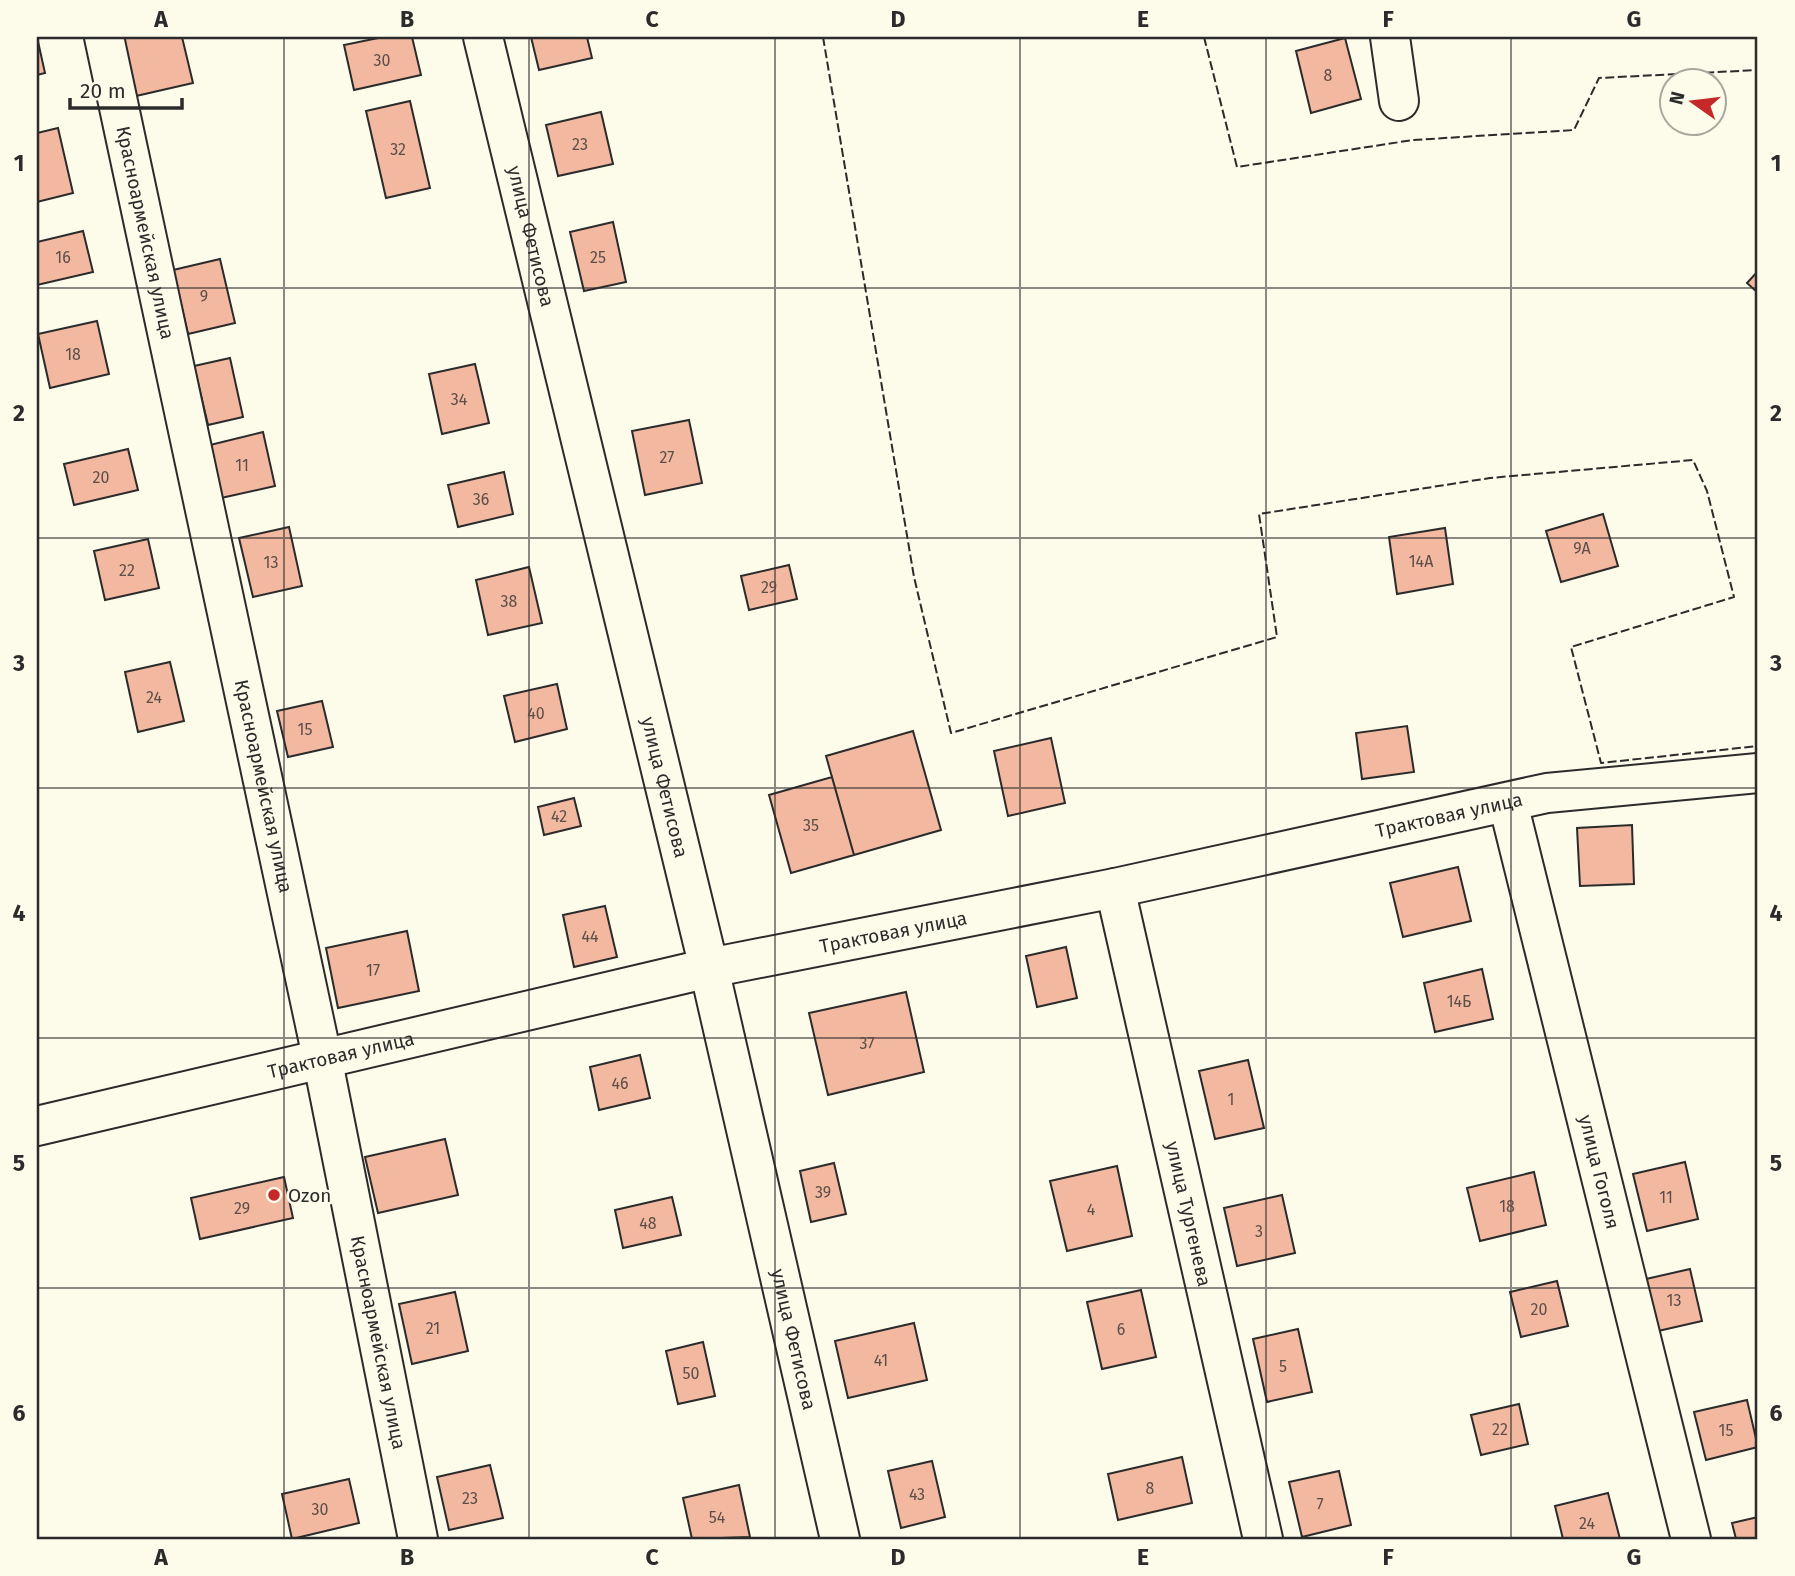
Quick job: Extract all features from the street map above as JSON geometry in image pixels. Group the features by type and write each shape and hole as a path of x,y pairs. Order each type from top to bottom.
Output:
{"street":[{"name":"Красноармейская улица","path":"104,37 322,1057 418,1539"},
{"name":"улица Фетисова","path":"483,37 709,968 840,1539"},
{"path":"1390,37 1399,101"},
{"name":"Трактовая улица","path":"37,1126 709,968 1115,888 1547,793 1758,773"},
{"name":"улица Гоголя","path":"1508,803 1691,1539"},
{"name":"улица Тургенева","path":"1115,888 1263,1539"}],"building":[{"path":"37,37 45,73 37,75"},
{"path":"182,37 193,83 136,96 123,38"},
{"path":"383,37 412,37 421,75 354,90 344,45"},
{"path":"531,37 587,37 592,58 539,70"},
{"path":"1345,38 1361,99 1311,113 1296,51"},
{"path":"410,101 430,188 386,198 366,111"},
{"path":"601,112 613,164 558,176 546,125"},
{"path":"58,128 73,193 37,202 37,133"},
{"path":"613,222 626,282 584,291 570,232"},
{"path":"83,231 93,272 37,285 37,242"},
{"path":"220,259 235,323 188,334 173,270"},
{"path":"1758,271 1758,293 1747,283"},
{"path":"97,321 109,374 50,388 38,334"},
{"path":"230,358 243,417 208,425 194,366"},
{"path":"475,364 489,423 442,434 429,374"},
{"path":"689,420 702,483 645,495 632,431"},
{"path":"263,432 275,486 221,498 210,445"},
{"path":"128,449 138,490 74,505 64,464"},
{"path":"504,472 513,514 458,527 448,485"},
{"path":"1603,514 1618,566 1561,582 1546,531"},
{"path":"289,527 302,586 253,597 239,538"},
{"path":"1445,528 1453,584 1397,594 1389,537"},
{"path":"148,539 159,588 105,600 94,551"},
{"path":"789,565 797,599 749,610 741,576"},
{"path":"529,567 542,623 488,635 476,580"},
{"path":"170,662 184,721 138,732 125,672"},
{"path":"557,684 567,729 515,742 504,696"},
{"path":"322,701 333,747 288,757 277,711"},
{"path":"1407,726 1414,772 1362,779 1356,733"},
{"path":"913,731 941,830 854,855 826,756"},
{"path":"1051,738 1065,803 1008,816 994,751"},
{"path":"832,777 854,855 791,873 769,795"},
{"path":"574,798 581,826 544,835 538,807"},
{"path":"1632,825 1634,884 1580,886 1577,828"},
{"path":"1458,867 1471,921 1403,937 1390,883"},
{"path":"605,906 617,957 574,967 563,915"},
{"path":"407,931 419,991 338,1008 326,948"},
{"path":"1066,947 1077,998 1037,1007 1026,956"},
{"path":"1482,969 1493,1019 1435,1032 1424,983"},
{"path":"906,992 924,1072 828,1095 809,1013"},
{"path":"640,1055 650,1098 599,1110 590,1067"},
{"path":"1248,1060 1264,1128 1215,1139 1199,1071"},
{"path":"445,1139 458,1195 378,1213 365,1157"},
{"path":"1685,1162 1698,1219 1647,1231 1633,1174"},
{"path":"834,1163 846,1214 811,1222 800,1171"},
{"path":"1117,1166 1132,1236 1067,1251 1050,1181"},
{"path":"1534,1172 1546,1225 1480,1241 1467,1188"},
{"path":"284,1177 293,1218 200,1239 191,1198"},
{"path":"1282,1195 1295,1253 1237,1266 1224,1208"},
{"path":"672,1197 681,1235 623,1248 615,1210"},
{"path":"1690,1269 1702,1321 1658,1331 1646,1279"},
{"path":"1557,1281 1568,1326 1521,1337 1510,1292"},
{"path":"1141,1290 1156,1357 1102,1369 1087,1302"},
{"path":"455,1292 468,1351 412,1364 399,1304"},
{"path":"914,1323 927,1380 848,1398 835,1341"},
{"path":"1298,1329 1312,1392 1267,1402 1253,1339"},
{"path":"703,1342 715,1396 678,1404 666,1351"},
{"path":"1747,1400 1758,1447 1706,1460 1694,1412"},
{"path":"1519,1404 1528,1444 1481,1455 1471,1415"},
{"path":"1182,1457 1192,1503 1118,1520 1108,1474"},
{"path":"932,1461 945,1517 901,1528 888,1471"},
{"path":"490,1465 503,1518 449,1530 437,1477"},
{"path":"1339,1471 1351,1525 1302,1537 1289,1482"},
{"path":"349,1479 359,1523 292,1539 282,1494"},
{"path":"739,1485 750,1537 692,1539 683,1498"},
{"path":"1608,1493 1620,1539 1563,1539 1555,1506"},
{"path":"1758,1517 1758,1539 1736,1539 1732,1523"}],"fence":[{"path":"823,37 914,577 951,733 1277,637 1259,514 1490,478 1693,460 1707,491 1734,597 1571,647 1601,763 1758,746"},
{"path":"1204,37 1237,167 1413,140 1574,130 1599,78 1758,70"}],"place":[{"name":"Ozon","path":"274,1195"}]}
